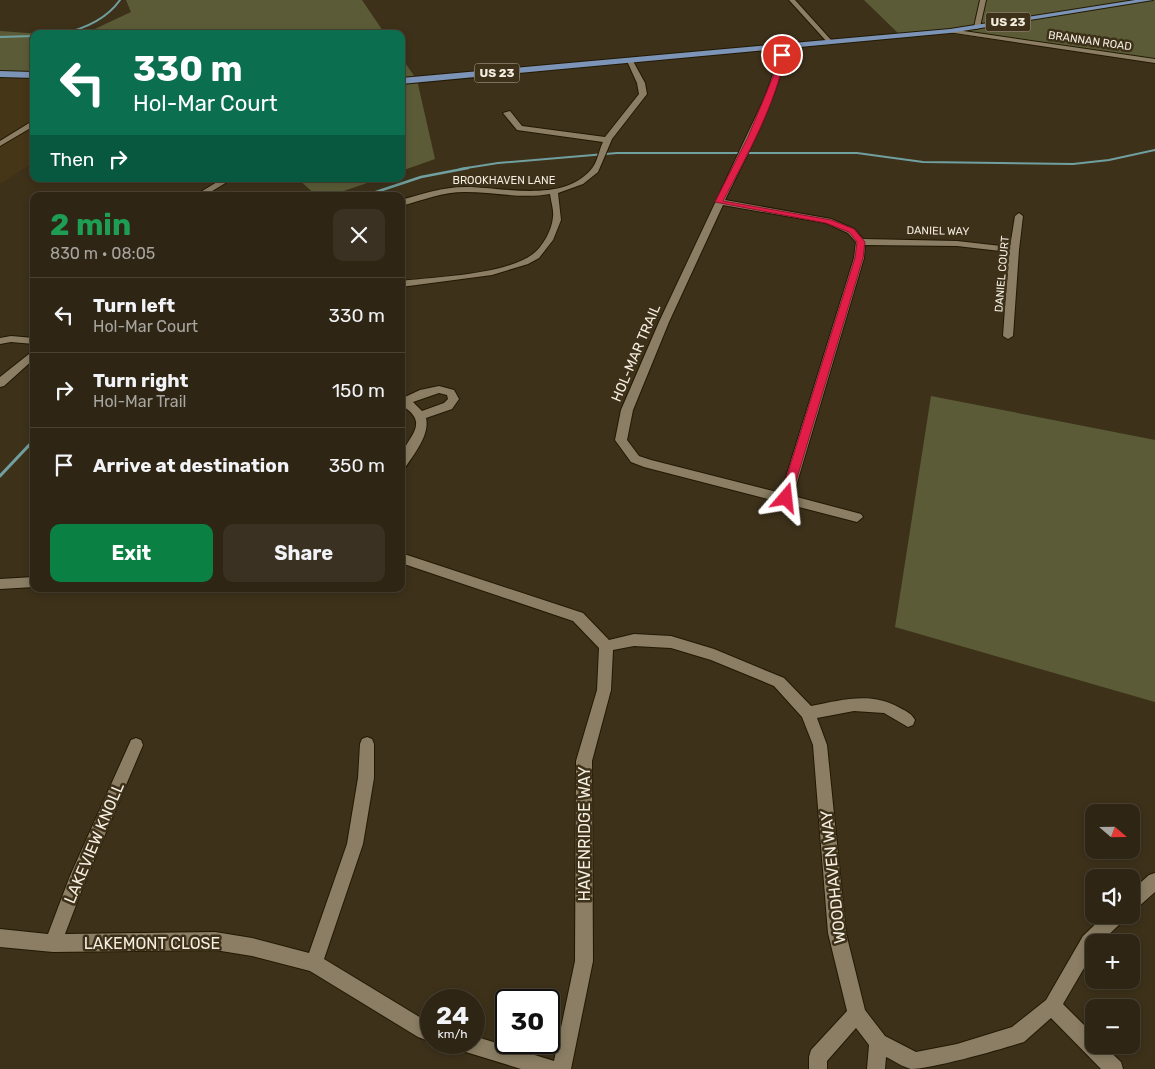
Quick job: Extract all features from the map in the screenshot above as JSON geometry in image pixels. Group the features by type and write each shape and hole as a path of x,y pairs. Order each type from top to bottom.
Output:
{"main road":[{"name":"US 23","path":"405,81 630,62 950,31 1150,0"},
{"path":"0,74 30,74"}],"street":[{"path":"792,0 830,42"},
{"path":"977,27 983,0"},
{"name":"BRANNAN ROAD","path":"950,31 1155,61"},
{"name":"HOL-MAR TRAIL","path":"780,46 782,55 769,97 752,137 719,202 627,410 621,440 635,459 648,464 857,517"},
{"name":"BROOKHAVEN LANE","path":"405,202 445,191 474,189 554,193 572,187 596,169 607,140 643,94 641,83 630,62"},
{"path":"507,112 520,128 607,140"},
{"path":"0,144 30,125"},
{"path":"205,192 223,182"},
{"path":"405,283 496,271 523,264 536,256 550,237 557,218 554,193"},
{"path":"719,202 828,221 851,231 861,242 859,258 786,498"},
{"name":"DANIEL COURT","path":"1008,336 1014,250 1019,216"},
{"name":"DANIEL WAY","path":"861,242 946,241 982,244 1014,250"},
{"path":"0,341 12,339 30,341"},
{"path":"0,383 30,357"},
{"path":"405,400 437,389 450,392 453,395 454,399 448,406 420,416"},
{"path":"405,402 410,404 420,416 422,430 418,441 405,459"},
{"path":"405,559 578,617 606,646"},
{"path":"0,584 30,582"},
{"name":"WOODHAVEN WAY","path":"606,646 634,640 671,642 714,655 779,682 808,713 820,745 837,933 857,1014 878,1043 915,1061 957,1053 1017,1035 1052,1006 1089,942 1108,924"},
{"name":"HAVENRIDGE WAY","path":"562,1069 584,961 584,761 604,690 606,646"},
{"path":"808,713 854,704 886,706 908,720"},
{"name":"LAKEVIEW KNOLL","path":"53,943 76,882 136,744"},
{"path":"314,963 355,844 366,778 367,744"},
{"path":"1140,894 1155,881"},
{"name":"LAKEMONT CLOSE","path":"0,938 53,943 215,941 314,963 420,1029"},
{"path":"1052,1006 1114,1069"},
{"path":"818,1069 818,1057 857,1014"},
{"path":"876,1069 878,1043"},
{"path":"485,1049 551,1069"}],"shaded area":[{"path":"0,73 30,74 30,165 0,184"}],"green space":[{"path":"126,0 362,0 382,30 93,30 131,12"},
{"path":"864,0 1155,0 1155,62 940,32 899,34"},
{"path":"0,31 30,33 30,74 0,73"},
{"path":"405,63 417,80 435,159 405,170"},
{"path":"301,182 370,182 341,192 313,192"},
{"path":"931,396 1155,440 1155,702 895,627"}],"waterway":[{"path":"75,30 94,23 108,13 120,0"},
{"path":"0,37 30,36"},
{"path":"460,169 498,163 617,153 857,153 923,162 1073,164 1109,160 1155,150"},
{"path":"376,192 421,177 468,168"},
{"path":"0,476 30,444"}],"route":[{"path":"782,55 769,97 752,137 719,202 828,221 851,231 861,242 859,258 786,498"}]}
